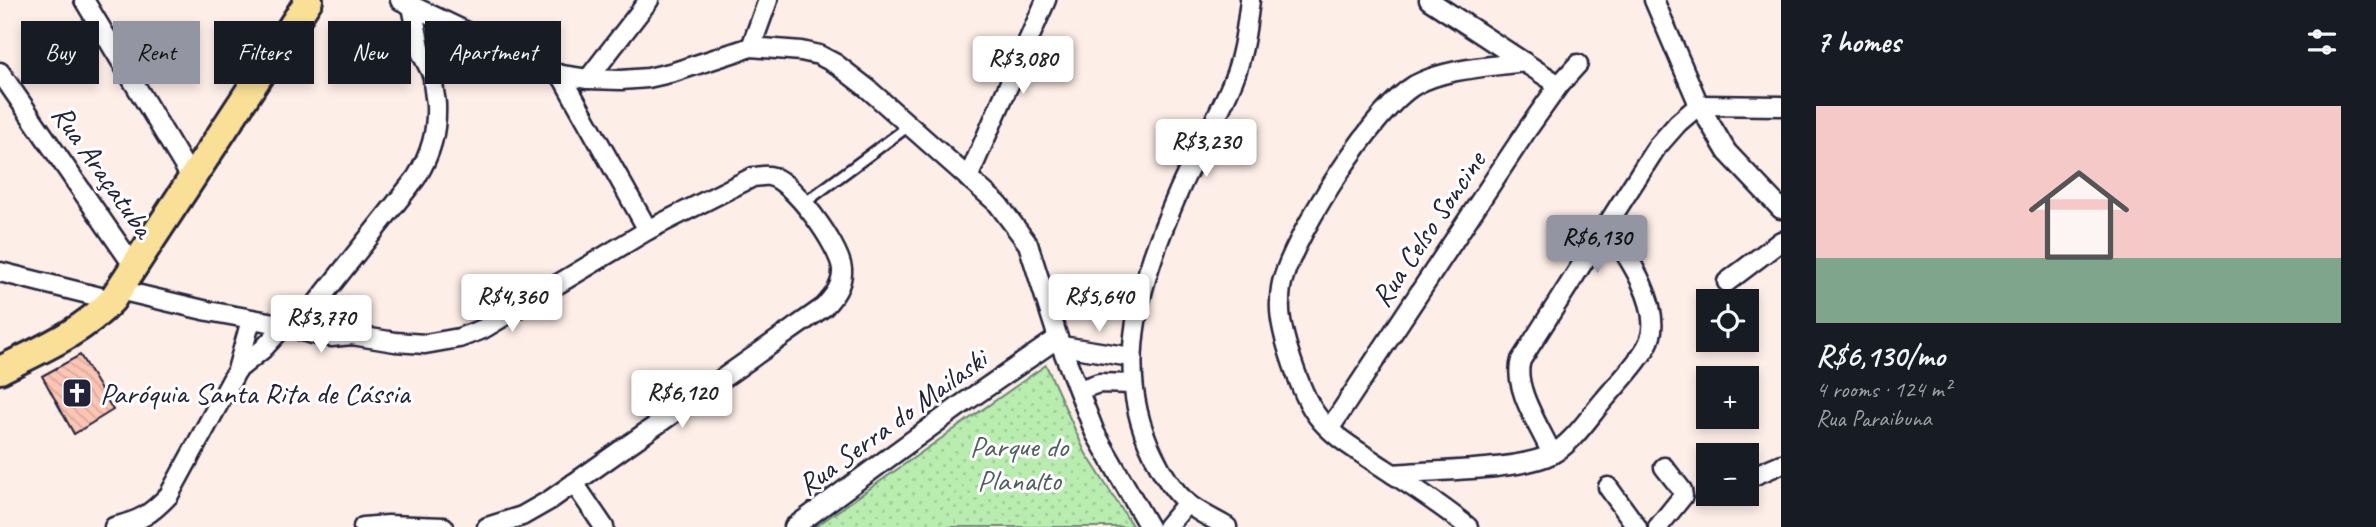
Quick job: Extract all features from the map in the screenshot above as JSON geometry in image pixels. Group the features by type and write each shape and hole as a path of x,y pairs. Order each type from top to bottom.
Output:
{"main road":[{"path":"0,370 45,347 101,312 116,295 309,0"}],"street":[{"path":"84,0 192,179"},
{"path":"588,79 649,0"},
{"path":"1227,527 1187,503 1164,473 1144,436 1132,384 1131,357 1145,278 1178,192 1236,72 1250,0"},
{"path":"1429,0 1559,85"},
{"path":"1654,0 1699,105 1727,152 1781,209"},
{"path":"968,178 1043,1"},
{"path":"406,3 443,21"},
{"path":"406,3 425,60"},
{"path":"751,47 761,3"},
{"path":"561,75 588,79 648,78 751,47 801,51 819,55 836,64 910,125 998,204 1028,244 1060,342 1095,433 1149,527"},
{"path":"1468,527 1318,418 1293,364 1279,306 1283,278 1293,253 1367,133 1400,95 1434,76 1524,62"},
{"name":"Rua Celso Soncine","path":"1330,428 1559,85 1578,64"},
{"name":"Rua Araçatuba","path":"0,72 135,268"},
{"path":"561,75 648,230"},
{"path":"237,370 313,307 416,178 427,160 433,142 436,122 434,84"},
{"path":"1552,454 1522,389 1518,369 1526,351 1656,148 1678,123 1699,105 1781,106"},
{"path":"0,272 291,327 312,334 331,337 352,335 425,344 459,338 483,329 648,230 753,177 770,176 785,183 835,247 842,268 841,284 824,307 574,483 522,516 487,527"},
{"path":"1393,474 1498,466 1552,454 1569,440 1630,369 1651,337 1652,315 1626,253 1606,225"},
{"path":"1727,282 1781,241"},
{"path":"313,307 330,324 352,335"},
{"path":"114,527 141,520 169,495 237,370 251,320"},
{"path":"1060,342 1131,357"},
{"name":"Rua Serra do Mailaski","path":"794,527 958,407 1060,342"},
{"path":"1079,390 1099,383 1132,384"},
{"path":"1759,474 1781,464"},
{"path":"1658,527 1684,496 1664,467"},
{"path":"574,483 604,527"},
{"path":"1608,487 1637,527"},
{"path":"1167,527 1187,503"},
{"path":"363,527 444,527"}],"lane":[{"path":"803,204 910,125"}],"green space":[{"name":"Parque do Planalto","path":"1046,365 1085,452 1133,527 815,527"}],"building":[{"name":"Paróquia Santa Rita de Cássia","path":"80,355 113,410 74,434 42,376"}],"place":[{"name":"Paróquia Santa Rita de Cássia","path":"77,393"}]}
